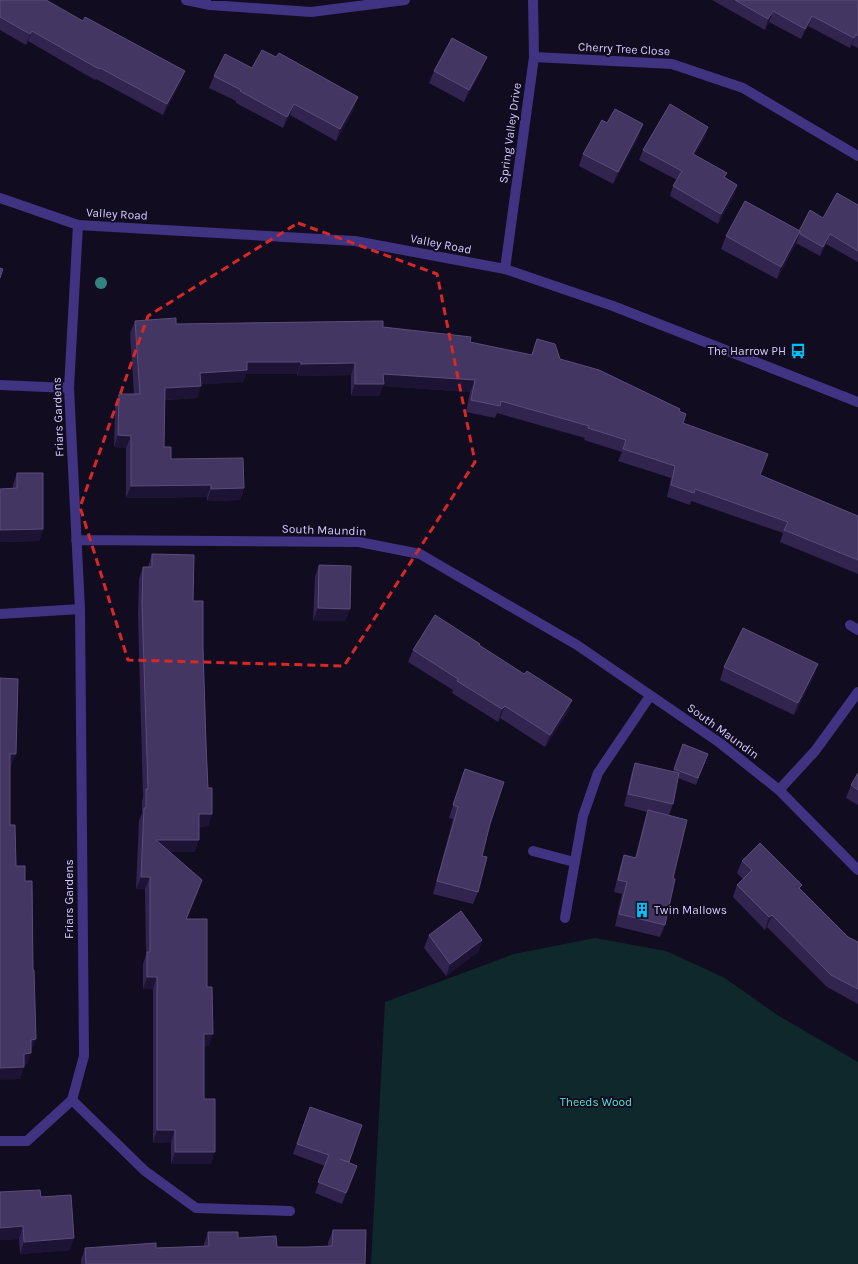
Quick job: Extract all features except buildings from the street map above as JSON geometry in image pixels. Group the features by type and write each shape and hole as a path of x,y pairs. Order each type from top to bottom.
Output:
{"street":[{"path":"186,0 210,5 311,12 404,0"},
{"name":"Spring Valley Drive","path":"505,269 534,57 533,0"},
{"name":"Cherry Tree Close","path":"534,57 672,64 743,88 858,156"},
{"name":"Valley Road","path":"0,198 78,225 355,241 505,269 613,306 858,402"},
{"name":"Friars Gardens","path":"72,1100 84,1056 80,609 68,388 78,225"},
{"path":"0,385 68,388"},
{"name":"South Maundin","path":"76,540 359,542 420,554 577,645 720,743 779,790 858,870"},
{"path":"0,614 80,609"},
{"path":"779,790 815,751 858,692"},
{"path":"564,918 583,816 598,773 650,696"},
{"path":"533,851 574,862"},
{"path":"0,1142 27,1141 72,1100 145,1171 196,1208 290,1211"}],"highlighted area":[{"path":"298,223 437,274 475,462 344,666 128,660 80,507 148,316"}],"green space":[{"name":"Theeds Wood","path":"595,938 666,951 723,977 779,1016 858,1062 858,1264 371,1264 385,1002 514,954"}],"place":[{"name":"The Harrow PH","path":"798,351"},
{"name":"Twin Mallows","path":"642,910"}]}
